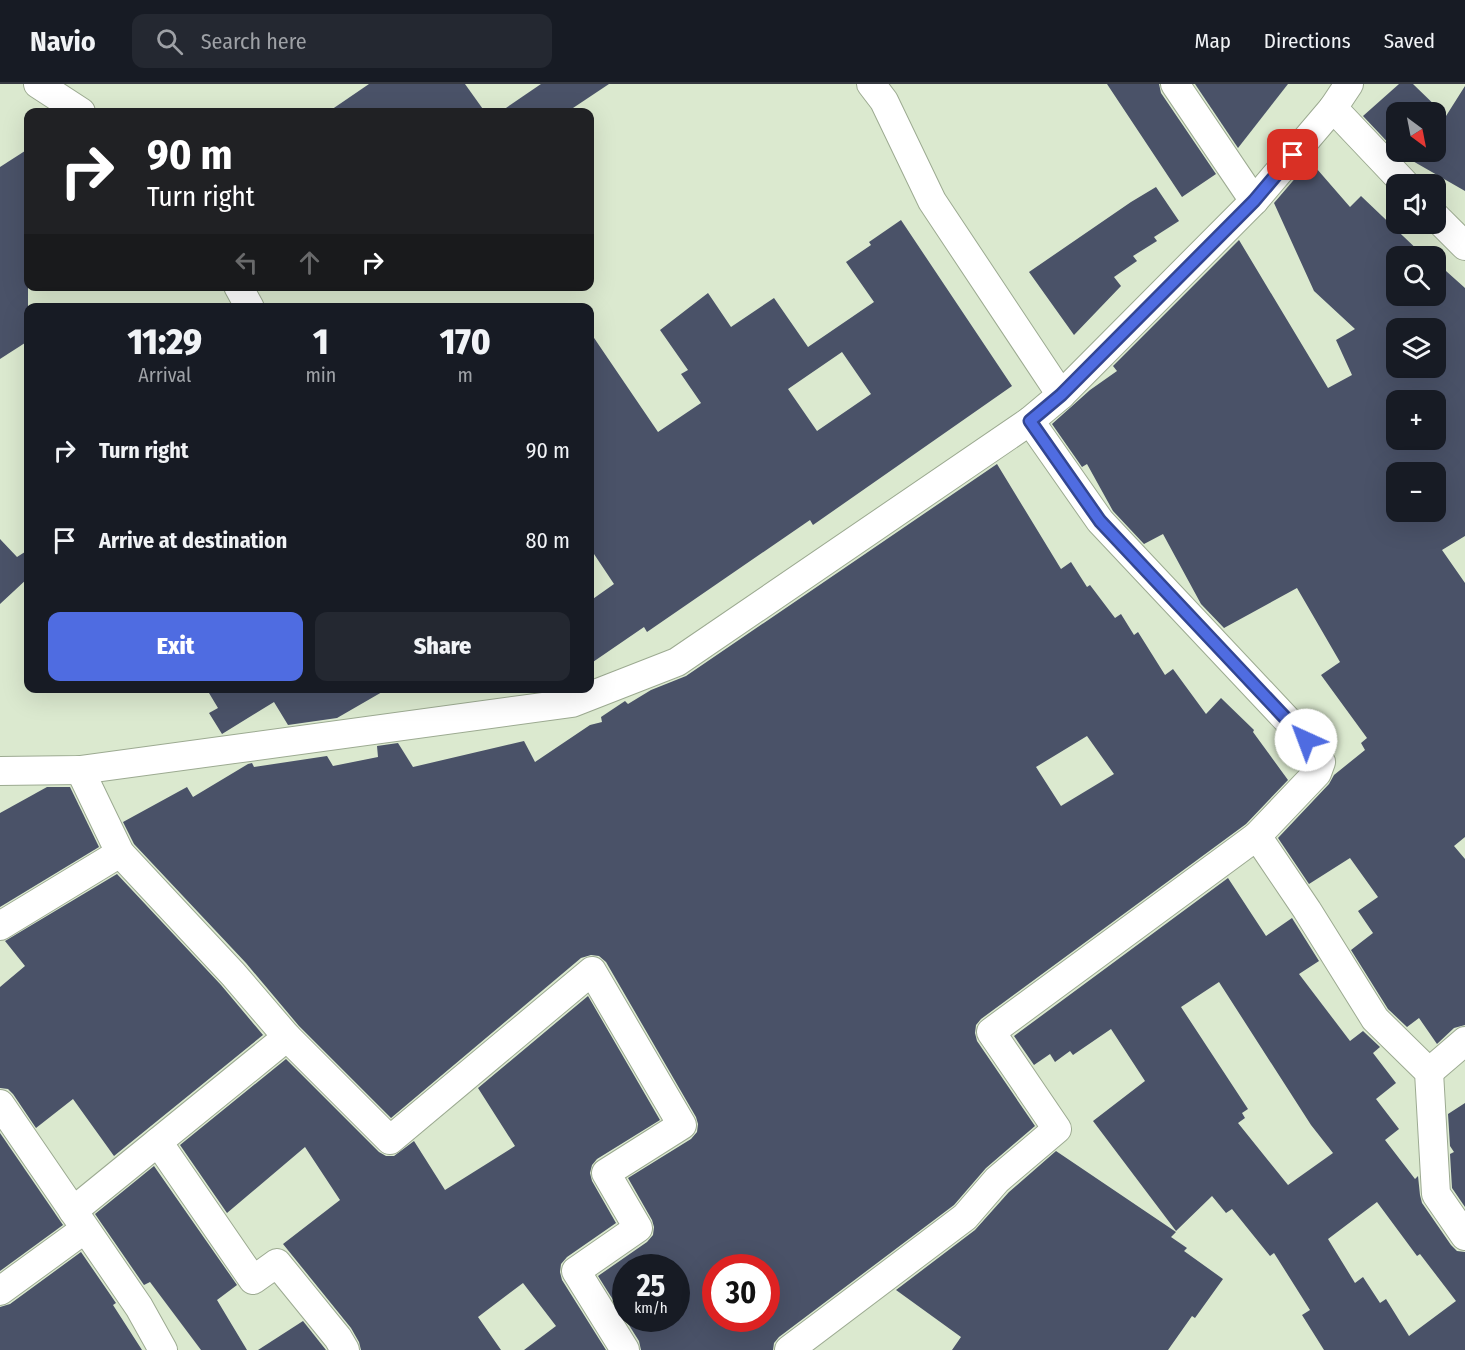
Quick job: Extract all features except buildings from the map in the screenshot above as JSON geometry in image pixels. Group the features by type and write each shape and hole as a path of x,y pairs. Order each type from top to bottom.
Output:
{"street":[{"path":"38,84 75,108"},
{"path":"871,84 884,101 932,201 1061,395"},
{"path":"1174,84 1254,201"},
{"path":"594,687 677,662 1030,421 1061,395 1254,201 1333,108 1348,84"},
{"path":"1333,108 1396,174"},
{"path":"1446,227 1465,246"},
{"path":"789,1350 965,1217 997,1180 1057,1129 991,1032 1257,836 1317,773 1321,762 1306,740 1100,521 1030,421"},
{"path":"0,771 80,770 564,696"},
{"path":"80,770 120,853 233,974 287,1037 390,1140 592,971 682,1125 606,1173 638,1228 576,1271 625,1350"},
{"path":"1257,836 1375,1018 1429,1072 1436,1194 1465,1236"},
{"path":"0,926 120,853"},
{"path":"0,1291 79,1220 158,1142 287,1037"},
{"path":"1429,1072 1465,1041"},
{"path":"0,1104 138,1307 163,1350"},
{"path":"158,1142 252,1280 277,1263 338,1338 345,1350"}],"route":[{"path":"1293,155 1254,201 1061,395 1030,421 1100,521 1306,740"}]}
